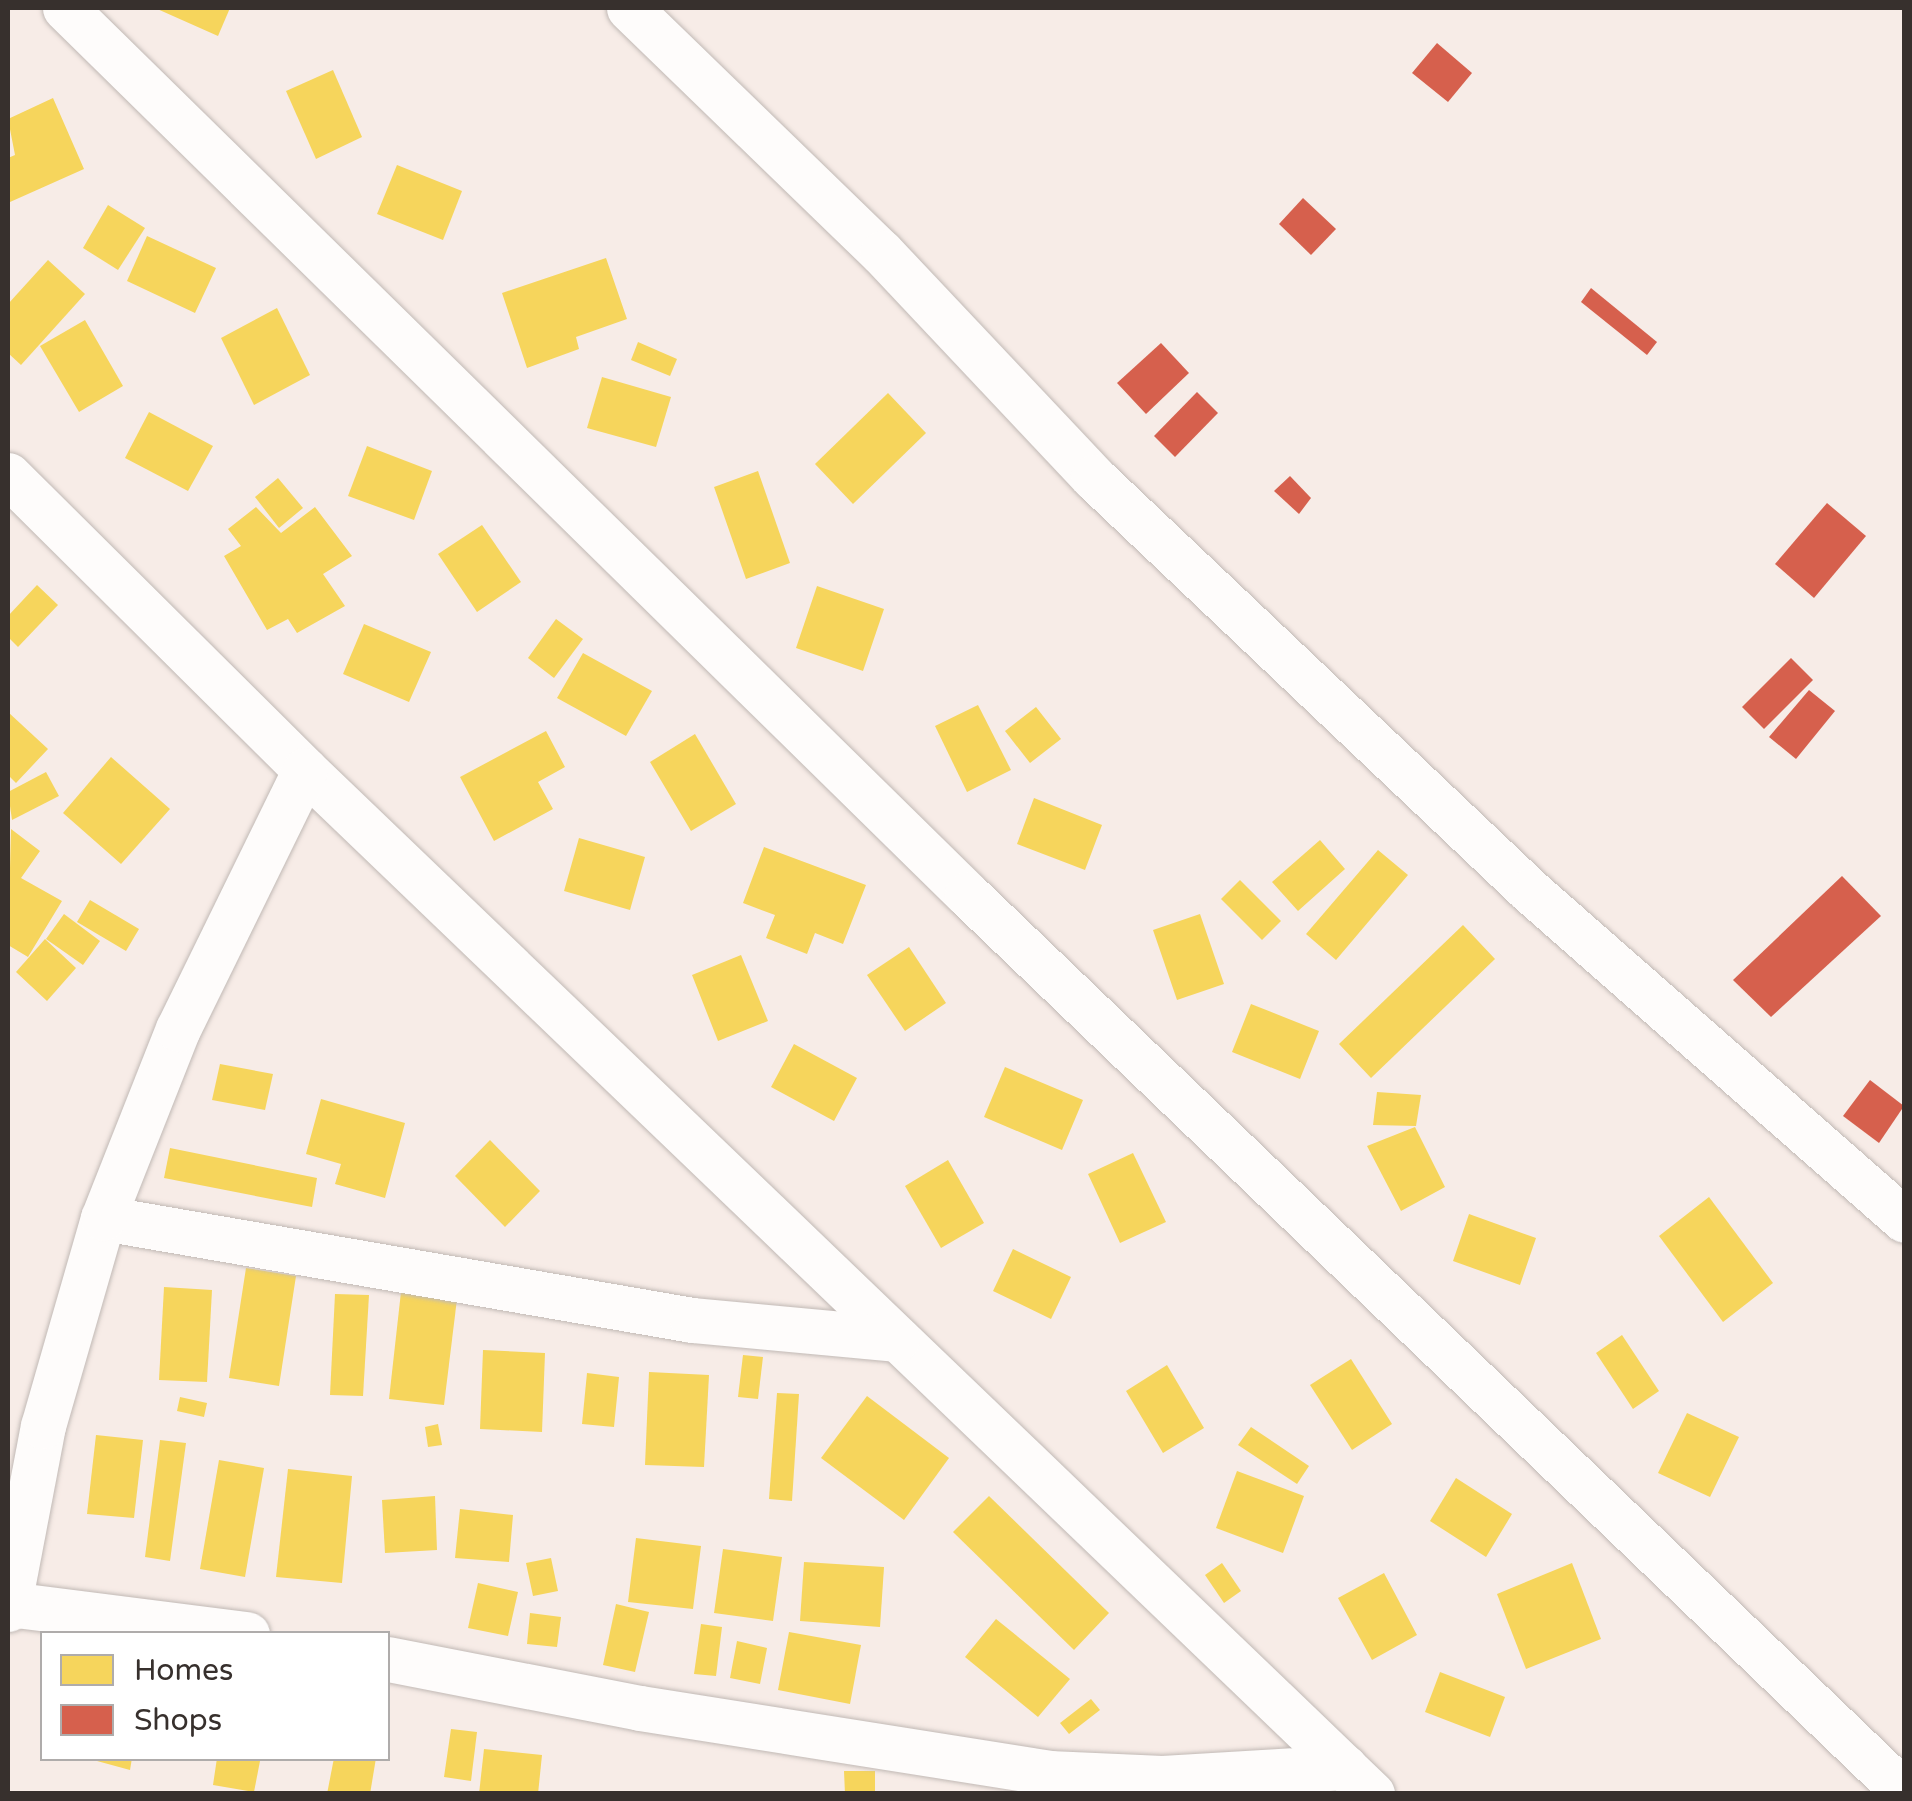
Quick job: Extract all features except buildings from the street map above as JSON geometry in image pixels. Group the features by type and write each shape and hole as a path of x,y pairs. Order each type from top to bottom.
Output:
{"street":[{"path":"66,8 967,894 1904,1792"},
{"path":"630,8 882,253 1093,478 1530,891 1904,1220"},
{"path":"8,475 305,770 1358,1780"},
{"path":"222,1631 8,1606 43,1426 103,1218 178,1030 305,770"},
{"path":"103,1218 674,1317 897,1339"},
{"path":"390,1658 640,1708 1049,1774 1358,1780"}]}
